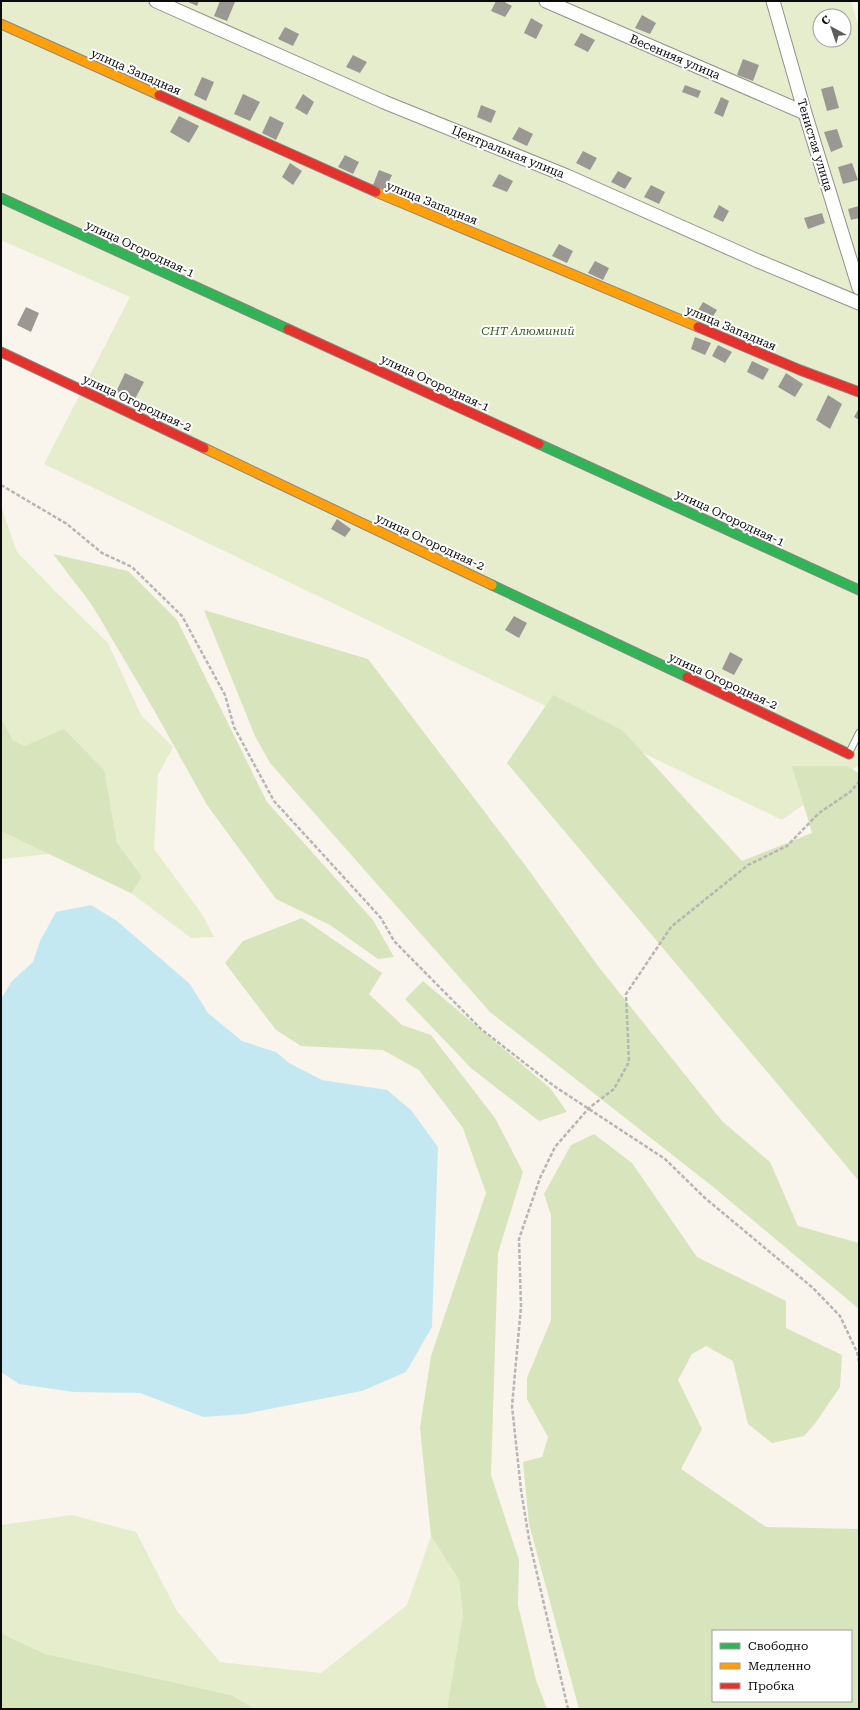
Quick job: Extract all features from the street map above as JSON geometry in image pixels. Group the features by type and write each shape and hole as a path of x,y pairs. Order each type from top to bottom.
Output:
{"street":[{"name":"Центральная улица","path":"156,1 384,102 567,176 758,261 859,303"},
{"name":"Весенняя улица","path":"546,1 805,112"},
{"name":"Тенистая улица","path":"773,1 805,112 859,288"},
{"name":"улица Западная","path":"1,24 400,203 792,367 859,392"},
{"name":"улица Огородная-1","path":"1,198 859,590"},
{"name":"улица Огородная-2","path":"1,352 849,754"}],"lane":[{"path":"849,754 859,733"}],"path":[{"path":"1,485 67,524 102,553 132,567 182,616 226,695 234,727 274,801 381,918 394,942 481,1029 554,1086 590,1108 665,1159 705,1198 813,1288 840,1316 857,1352 859,1362"},
{"path":"568,1709 529,1539 521,1490 512,1406 520,1307 519,1239 540,1178 555,1147 590,1108 614,1089 629,1062 626,994 671,927 748,865 788,846 819,813 850,792 859,782"}],"green space":[{"name":"СНТ Алюминий","path":"1,1 851,1 859,28 859,765 782,820 44,464 130,297 1,240"},
{"path":"1,506 17,552 108,643 141,715 173,747 158,775 154,849 202,914 214,937 191,938 131,893 49,854 1,859"},
{"path":"53,554 128,571 177,620 267,802 373,920 394,957 378,959 330,925 276,899 207,805 154,710 92,605"},
{"path":"204,610 368,659 525,865 598,966 722,1121 770,1162 798,1226 859,1243 859,1309 712,1186 490,1012 270,763 255,736"},
{"path":"553,695 622,730 742,861 812,833 792,766 847,766 859,773 859,1181 507,763"},
{"path":"1,718 13,741 25,746 64,729 104,770 117,843 142,877 131,893 1,831"},
{"path":"302,918 382,973 369,994 402,1025 431,1035 495,1118 523,1172 498,1253 491,1475 519,1560 518,1605 536,1680 547,1709 447,1709 463,1615 459,1580 431,1536 420,1428 431,1356 486,1193 463,1128 419,1070 383,1050 301,1046 276,1030 225,963 243,941"},
{"path":"423,981 551,1089 567,1112 539,1121 471,1068 405,999"},
{"path":"594,1134 632,1163 697,1257 786,1301 786,1328 842,1355 840,1387 814,1425 804,1436 772,1443 748,1424 733,1361 706,1346 692,1354 678,1380 702,1429 681,1469 766,1527 859,1529 859,1709 579,1709 529,1524 523,1462 542,1457 548,1437 527,1399 527,1378 551,1320 551,1215 544,1194 571,1145"},
{"path":"72,1515 136,1532 177,1611 220,1662 321,1673 407,1605 431,1536 459,1580 463,1615 447,1709 255,1709 231,1695 45,1654 1,1633 1,1525"},
{"path":"1,1633 45,1654 231,1695 255,1709 1,1709"}],"water":[{"path":"91,905 117,921 190,984 208,1013 242,1041 276,1052 289,1063 322,1080 387,1090 411,1110 438,1147 432,1327 406,1372 362,1391 244,1414 203,1417 140,1393 74,1392 19,1384 1,1372 1,999 12,981 33,962 40,941 56,912"}],"building":[{"path":"186,1 199,1 197,6"},
{"path":"220,1 235,2 227,21 214,16"},
{"path":"496,1 503,1 512,6 505,17 491,11"},
{"path":"642,15 656,23 650,34 635,28"},
{"path":"531,18 543,25 536,39 524,33"},
{"path":"285,27 299,34 293,46 278,39"},
{"path":"581,33 595,40 588,52 574,45"},
{"path":"353,55 367,62 360,73 346,67"},
{"path":"743,59 759,65 753,81 737,75"},
{"path":"202,77 214,82 206,101 194,95"},
{"path":"685,85 701,91 698,98 682,92"},
{"path":"833,86 839,108 827,111 821,89"},
{"path":"243,94 260,102 250,121 234,114"},
{"path":"303,94 314,102 307,115 295,108"},
{"path":"721,97 729,101 723,117 714,113"},
{"path":"481,105 496,111 491,123 477,117"},
{"path":"179,116 199,126 189,143 170,132"},
{"path":"270,116 284,123 276,140 262,133"},
{"path":"519,127 533,134 527,146 512,139"},
{"path":"837,129 843,147 831,152 824,132"},
{"path":"583,151 597,158 590,170 576,163"},
{"path":"345,155 359,162 353,174 338,167"},
{"path":"290,163 302,171 293,185 282,177"},
{"path":"852,163 858,180 843,184 838,167"},
{"path":"379,170 392,175 385,190 373,185"},
{"path":"618,171 632,178 625,189 611,182"},
{"path":"499,174 513,181 507,192 492,186"},
{"path":"651,185 665,192 659,204 644,197"},
{"path":"719,205 729,211 723,222 713,217"},
{"path":"859,206 859,218 851,220 848,209"},
{"path":"822,213 825,223 808,229 804,218"},
{"path":"559,244 573,251 567,263 552,256"},
{"path":"595,261 609,268 603,280 588,273"},
{"path":"703,302 717,310 710,321 696,314"},
{"path":"26,307 39,313 31,332 17,325"},
{"path":"695,337 711,343 705,355 691,349"},
{"path":"718,345 732,352 725,363 712,356"},
{"path":"752,361 769,369 763,380 747,372"},
{"path":"125,373 144,382 134,401 116,392"},
{"path":"786,373 803,384 795,397 778,387"},
{"path":"828,395 842,404 830,429 816,420"},
{"path":"859,408 859,420 854,417"},
{"path":"337,519 351,529 345,537 331,529"},
{"path":"514,616 527,623 519,638 505,630"},
{"path":"730,652 743,659 734,675 722,669"}],"traffic: fast":[{"path":"1,198 288,329"},
{"path":"539,444 859,590"},
{"path":"492,585 687,677"}],"traffic: slow":[{"path":"1,24 159,95"},
{"path":"376,192 698,327"},
{"path":"204,448 492,585"}],"traffic: jam":[{"path":"159,95 376,192"},
{"path":"698,327 800,370 859,392"},
{"path":"288,329 539,444"},
{"path":"1,352 204,448"},
{"path":"687,677 849,754"}]}
